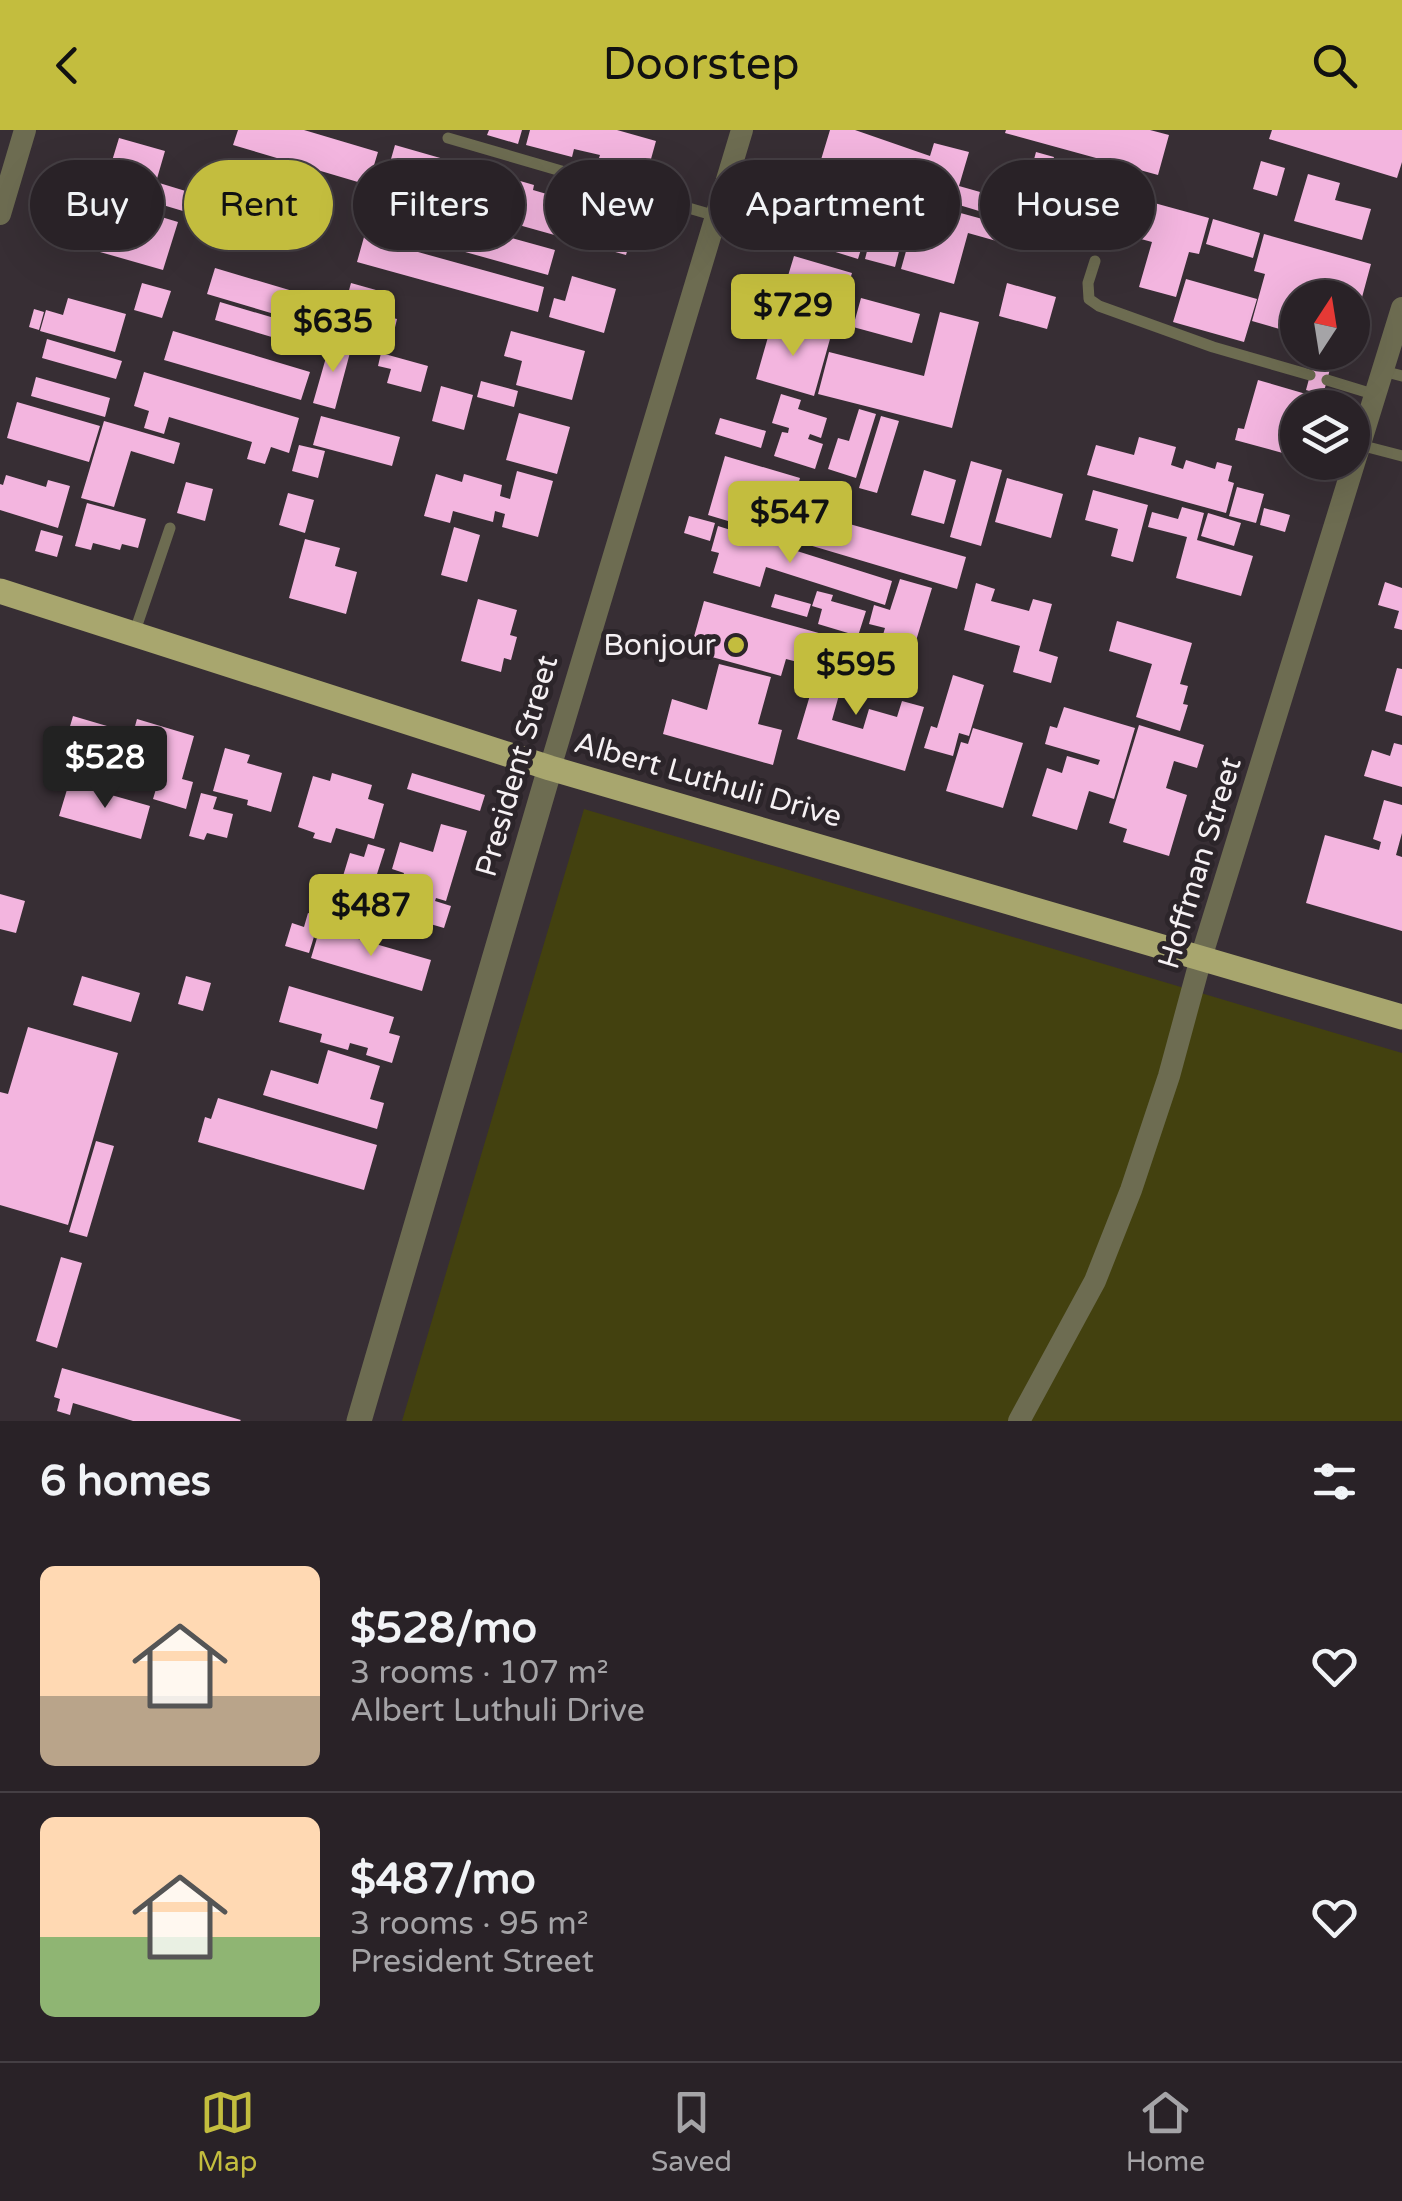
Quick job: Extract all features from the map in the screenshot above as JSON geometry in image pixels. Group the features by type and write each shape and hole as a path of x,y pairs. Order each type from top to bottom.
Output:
{"main road":[{"name":"Albert Luthuli Drive","path":"0,591 550,768 1402,1017"}],"street":[{"path":"0,214 25,130"},
{"name":"President Street","path":"733,160 742,130"},
{"name":"President Street","path":"359,1421 710,236"},
{"name":"Hoffman Street","path":"1370,414 1376,395 1392,373 1402,308"},
{"name":"Hoffman Street","path":"1019,1421 1095,1281 1124,1208 1169,1076 1201,958 1349,480"}],"lane":[{"path":"448,138 710,214"},
{"path":"1095,261 1088,283 1089,298 1099,306 1213,347 1310,376"},
{"path":"1327,380 1376,395"},
{"path":"1370,448 1402,456"},
{"path":"134,634 170,528"}],"shaded area":[{"path":"584,809 1402,1053 1402,1421 402,1421"}],"building":[{"path":"238,130 304,130 378,152 376,160 353,160 353,181 333,175 333,160 284,160 233,145"},
{"path":"489,130 522,130 518,144 487,135"},
{"path":"530,130 617,130 656,141 651,160 598,160 600,155 574,149 572,157 526,145"},
{"path":"830,130 855,130 930,156 934,143 969,152 960,183 960,160 821,160"},
{"path":"1150,130 1169,135 1158,175 1155,160 1103,160 1005,133"},
{"path":"1272,130 1402,130 1402,162 1397,178 1269,139"},
{"path":"119,138 165,151 162,160 112,160"},
{"path":"395,145 447,160 391,160"},
{"path":"1036,152 1054,157 1053,160 1034,160"},
{"path":"1261,161 1285,168 1277,196 1253,189"},
{"path":"1308,174 1340,183 1335,200 1371,209 1362,240 1294,221"},
{"path":"525,182 545,193 545,232 525,227"},
{"path":"164,184 184,191 184,211 164,205"},
{"path":"960,186 980,192 980,211 960,205"},
{"path":"1155,203 1209,218 1199,254 1189,252 1176,297 1139,287 1150,250 1155,250"},
{"path":"960,213 980,218 980,236 968,233 954,284 901,269 906,250 960,250"},
{"path":"164,218 178,222 163,270 100,252 164,250"},
{"path":"1213,219 1260,233 1253,258 1206,244"},
{"path":"1264,234 1371,264 1367,280 1280,280 1280,329 1252,321 1265,274 1254,271"},
{"path":"525,242 555,250 548,275 458,250 525,250"},
{"path":"360,250 411,250 544,287 538,312 357,262"},
{"path":"829,250 861,250 858,259"},
{"path":"867,250 899,250 895,267 865,259"},
{"path":"794,256 852,273 836,326 778,309"},
{"path":"215,268 333,303 325,329 207,294"},
{"path":"572,276 616,289 604,333 549,317 554,298 565,301"},
{"path":"1186,279 1257,299 1244,342 1173,322"},
{"path":"142,283 171,291 162,318 134,310"},
{"path":"351,283 376,290 370,312 397,319 391,344 338,330"},
{"path":"1007,283 1056,297 1047,329 999,316"},
{"path":"68,298 126,314 115,352 40,331 46,310 63,315"},
{"path":"861,298 920,314 912,343 853,327"},
{"path":"220,302 325,333 319,351 215,320"},
{"path":"34,309 44,312 39,330 29,327"},
{"path":"940,312 979,322 952,428 818,394 829,352 924,376"},
{"path":"772,323 830,339 814,396 756,379"},
{"path":"173,331 310,372 301,400 164,360"},
{"path":"511,331 585,351 572,400 516,385 522,361 504,356"},
{"path":"47,339 122,361 116,379 42,358"},
{"path":"331,340 352,345 335,409 313,403"},
{"path":"381,353 428,366 421,392 387,383 391,369 378,366"},
{"path":"1311,370 1330,370 1324,390 1306,390"},
{"path":"144,372 299,418 289,453 271,447 265,464 247,459 252,442 169,417 164,434 144,428 149,411 134,406"},
{"path":"36,377 110,398 105,417 31,396"},
{"path":"1258,380 1292,390 1280,390 1280,452 1235,440 1238,428 1244,429"},
{"path":"481,381 518,391 514,407 477,397"},
{"path":"441,386 473,395 464,430 432,421"},
{"path":"781,394 801,400 798,409 827,418 821,438 810,434 808,439 823,444 815,469 774,456 782,432 788,433 789,428 772,423"},
{"path":"17,402 100,426 89,462 7,438"},
{"path":"859,409 876,414 856,478 828,469 838,438 849,441"},
{"path":"519,413 570,427 557,474 506,460"},
{"path":"321,416 400,437 392,466 313,445"},
{"path":"881,416 899,421 877,493 859,488"},
{"path":"720,418 766,431 761,448 715,434"},
{"path":"104,421 180,443 174,464 131,451 114,507 81,498"},
{"path":"1139,437 1176,447 1171,465 1183,469 1186,460 1215,469 1217,462 1232,466 1228,481 1234,483 1226,513 1087,475 1096,445 1134,455"},
{"path":"299,445 325,451 318,478 292,471"},
{"path":"725,456 800,478 790,513 845,528 846,523 966,557 957,589 708,515"},
{"path":"971,461 1002,470 981,546 950,537"},
{"path":"924,470 956,480 944,524 911,515"},
{"path":"517,471 553,481 538,537 502,527 505,514 495,511 493,522 453,511 450,523 424,516 436,474 462,482 464,474 502,485 500,496 510,499"},
{"path":"6,475 46,487 48,480 70,486 58,528 0,510 0,484 3,485"},
{"path":"1007,478 1063,494 1051,538 995,522"},
{"path":"186,482 213,489 205,521 177,513"},
{"path":"1237,487 1264,494 1256,523 1229,516"},
{"path":"1093,490 1148,505 1133,562 1111,556 1118,529 1085,520"},
{"path":"288,493 314,500 305,533 279,525"},
{"path":"87,503 146,519 138,548 122,544 120,550 93,543 91,550 75,546"},
{"path":"1182,507 1204,513 1197,540 1253,556 1241,596 1176,578 1187,537 1148,527 1152,512 1178,519"},
{"path":"1264,508 1290,515 1285,532 1260,525"},
{"path":"1208,513 1241,523 1234,546 1201,536"},
{"path":"689,516 715,523 710,541 684,533"},
{"path":"718,526 892,581 885,605 766,567 760,587 713,573 719,553 711,551"},
{"path":"454,527 480,535 467,582 441,575"},
{"path":"41,530 63,536 57,557 35,551"},
{"path":"305,539 340,548 335,566 357,572 346,614 289,598"},
{"path":"900,579 932,588 912,654 880,645 885,628 869,624 874,605 890,610"},
{"path":"1385,582 1402,588 1402,630 1394,628 1399,611 1378,605"},
{"path":"976,583 995,589 991,601 1029,611 1033,599 1052,604 1039,651 1058,657 1051,683 1013,672 1020,646 964,630"},
{"path":"817,591 833,595 831,601 866,611 858,636 818,624 822,609 812,606"},
{"path":"775,594 811,604 807,617 771,607"},
{"path":"478,599 517,610 510,635 517,637 511,660 504,658 501,672 461,661"},
{"path":"704,601 826,635 817,667 786,659 781,676 690,651"},
{"path":"1117,621 1192,643 1180,684 1188,686 1183,704 1188,705 1180,731 1136,717 1152,664 1109,651"},
{"path":"827,638 853,645 832,720 863,729 869,709 897,717 902,701 924,707 905,771 797,739"},
{"path":"719,664 771,677 758,724 782,730 773,765 663,734 672,699 707,710"},
{"path":"1397,668 1402,669 1402,716 1385,711"},
{"path":"953,675 984,685 969,736 959,733 953,756 924,748 931,726 937,728"},
{"path":"1064,707 1135,728 1114,799 1089,791 1077,830 1032,816 1047,768 1062,773 1067,756 1098,765 1100,760 1045,744 1050,726 1057,728"},
{"path":"73,716 107,726 94,774 59,764"},
{"path":"137,719 194,736 182,779 193,782 186,809 153,799 159,779 123,769"},
{"path":"1139,725 1204,745 1197,768 1174,761 1166,788 1187,795 1169,856 1123,842 1127,829 1109,823"},
{"path":"973,728 1023,743 1003,808 946,791 961,742 968,744"},
{"path":"1394,743 1402,745 1402,787 1364,776 1372,750 1390,756"},
{"path":"225,748 250,755 247,763 282,773 271,812 247,805 248,800 213,791"},
{"path":"332,773 372,785 368,799 384,804 374,839 336,828 331,843 313,838 315,833 298,827 313,776 330,781"},
{"path":"412,773 485,795 480,811 407,789"},
{"path":"69,783 150,806 141,839 59,816"},
{"path":"201,793 217,797 213,809 233,814 227,838 207,833 204,840 189,836"},
{"path":"1384,800 1402,805 1402,833 1396,855 1402,857 1402,931 1306,903 1325,835 1379,850 1381,842 1373,839"},
{"path":"441,824 467,831 446,901 435,901 451,906 444,928 372,907 378,888 407,897 409,890 400,887 404,873 392,869 400,842 433,852"},
{"path":"368,844 385,849 370,896 340,886 350,853 364,857"},
{"path":"0,894 25,901 16,933 0,929"},
{"path":"308,913 320,917 309,953 285,946 292,923 304,927"},
{"path":"320,928 431,960 422,991 311,958"},
{"path":"82,976 140,993 131,1022 73,1005"},
{"path":"186,976 211,983 203,1011 178,1004"},
{"path":"289,986 394,1017 389,1033 400,1036 392,1063 366,1055 368,1048 350,1043 348,1050 320,1042 322,1034 279,1022"},
{"path":"28,1027 118,1053 68,1225 0,1205 0,1092 8,1094"},
{"path":"328,1050 380,1066 370,1099 384,1103 377,1129 263,1095 271,1070 318,1084"},
{"path":"218,1098 377,1145 364,1190 198,1142 205,1117 211,1119"},
{"path":"96,1141 114,1146 87,1237 69,1232"},
{"path":"61,1257 82,1263 57,1348 36,1341"},
{"path":"62,1368 241,1420 133,1421 73,1403 70,1415 57,1411 60,1399 54,1397"}],"place":[{"name":"Bonjour","path":"736,645"}]}
